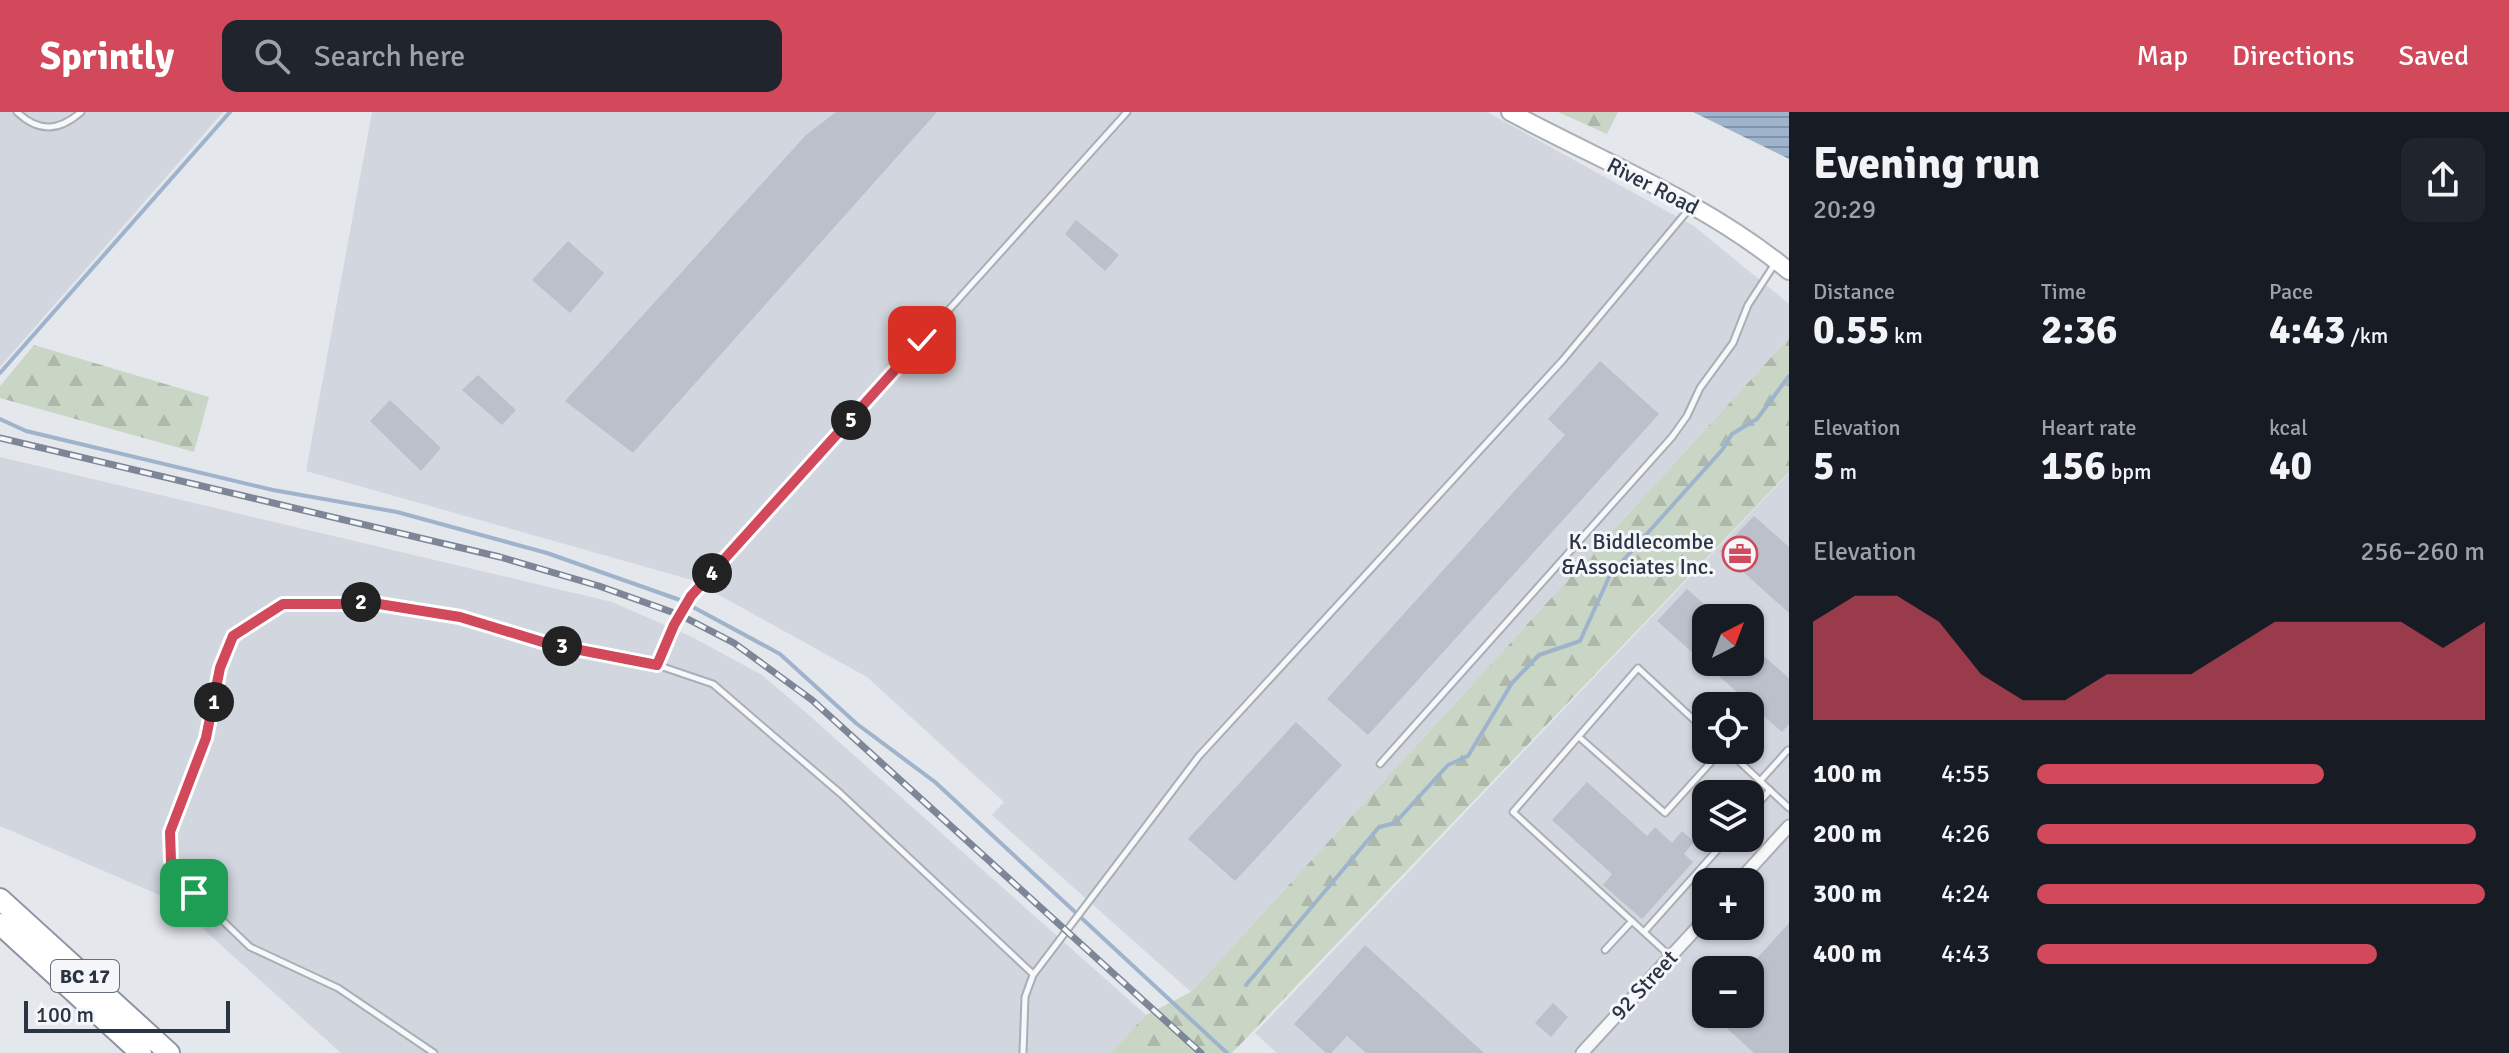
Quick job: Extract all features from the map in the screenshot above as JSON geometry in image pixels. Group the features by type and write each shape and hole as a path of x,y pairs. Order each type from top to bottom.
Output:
{"highway":[{"name":"BC 17","path":"0,899 169,1053"},
{"name":"BC 17","path":"0,924 141,1053"}],"main road":[{"name":"River Road","path":"1510,112 1693,205 1783,266"}],"street":[{"path":"1751,868 1789,826"},
{"name":"92 Street","path":"1582,1053 1692,934"}],"lane":[{"path":"17,112 30,124 49,129 69,122 81,112"},
{"path":"657,665 691,596 1127,112"},
{"path":"1023,1053 1025,997 1033,975 1199,756 1562,361 1693,205"},
{"path":"1380,764 1672,437 1687,416 1700,388 1733,343 1748,305 1783,266"},
{"path":"434,1053 338,988 250,947 194,893 171,861 170,832 206,738 220,668 233,636 283,604 343,601 460,617 549,644 657,665 713,684 841,794 1033,975"},
{"path":"1671,957 1513,812 1638,668 1692,718"},
{"path":"1579,737 1665,813 1715,764"},
{"path":"1761,780 1788,750"},
{"path":"1742,764 1759,780"},
{"path":"1764,785 1789,808"},
{"path":"1764,797 1770,790"},
{"path":"1644,932 1715,852"},
{"path":"1605,950 1632,921"}],"shaded area":[{"path":"0,112 223,112 0,367"},
{"path":"372,112 1487,112 1694,226 1789,304 1789,338 1191,992 992,815 1004,802 867,677 692,580 306,471"},
{"path":"0,457 612,602 692,637 762,675 1146,1015 1110,1053 341,1053 171,900 0,826"},
{"path":"1789,473 1789,1053 1277,1053 1255,1033"}],"green space":[{"path":"1558,112 1618,112 1607,134"},
{"path":"1789,338 1789,472 1232,1053 1110,1053 1146,1015 1191,992"},
{"path":"34,345 209,397 194,452 0,398 0,386"}],"water":[{"path":"1693,112 1789,112 1789,159"}],"building":[{"path":"836,112 937,112 633,453 565,401 806,135"},
{"path":"1076,220 1119,255 1105,271 1065,234"},
{"path":"568,241 604,273 570,313 532,280"},
{"path":"1600,361 1659,414 1368,735 1327,699 1565,435 1548,419"},
{"path":"478,375 516,410 502,425 462,390"},
{"path":"390,400 441,448 421,471 370,421"},
{"path":"1754,516 1789,547 1789,613 1720,551"},
{"path":"1687,589 1704,604 1692,604 1692,652 1657,621"},
{"path":"1764,656 1789,678 1789,724 1782,732 1764,716 1764,692 1737,692 1719,676 1764,676"},
{"path":"1296,722 1342,765 1235,881 1188,839"},
{"path":"1587,782 1647,836 1655,827 1672,843 1682,831 1692,840 1684,854 1693,862 1642,919 1603,885 1612,874 1552,820"},
{"path":"1789,923 1789,1053 1754,1053 1726,1028 1764,1028 1764,956 1759,956"},
{"path":"1365,945 1484,1053 1366,1053 1347,1036 1331,1053 1326,1053 1294,1024"},
{"path":"1553,1003 1568,1017 1551,1037 1535,1023"}],"waterway":[{"path":"0,373 230,112"},
{"path":"1246,985 1379,827 1395,823 1448,765 1468,756 1512,683 1539,655 1580,641 1610,575 1722,450 1732,434 1757,419 1789,376"},
{"path":"0,419 26,431 273,490 397,512 547,553 680,600 780,654 857,724 935,782 1227,1053"}],"railway":[{"path":"0,438 500,557 599,586 680,615 734,643 812,700 1201,1053"}],"place":[{"name":"K. Biddlecombe &Associates Inc.","path":"1740,554"}],"route":[{"path":"194,893 171,861 170,832 206,738 220,668 233,636 283,604 343,601 460,617 549,644 657,665 674,625 691,596 922,340"}]}
